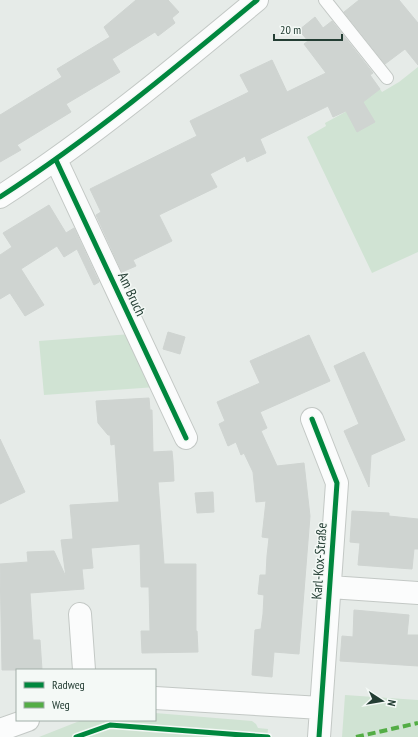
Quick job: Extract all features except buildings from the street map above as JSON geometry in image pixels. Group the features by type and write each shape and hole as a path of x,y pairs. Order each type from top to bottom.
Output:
{"street":[{"path":"0,197 56,160 164,78 257,0"},
{"name":"Am Bruch","path":"56,160 186,438"},
{"name":"Karl-Kox-Straße","path":"312,419 337,483 319,737"},
{"name":"Karl-Kox-Straße","path":"330,587 418,593"},
{"path":"80,614 84,669"},
{"path":"156,698 321,708"},
{"path":"0,730 25,721"}],"lane":[{"path":"325,0 387,78"}],"green space":[{"path":"418,67 418,252 372,273 307,137 326,126 325,123 360,104 380,89 382,92 399,82"},
{"path":"131,334 156,387 44,395 39,341"},
{"path":"345,695 418,700 418,737 342,737"},
{"path":"156,713 252,721 258,728 268,729 267,737 39,737 79,721 156,721"}],"marked path":[{"path":"356,737 418,723"}],"cycle path":[{"path":"0,197 67,151 132,102 257,0"},
{"path":"56,160 186,438"},
{"path":"312,419 337,483 319,737"},
{"path":"76,737 110,725 268,737"}]}
